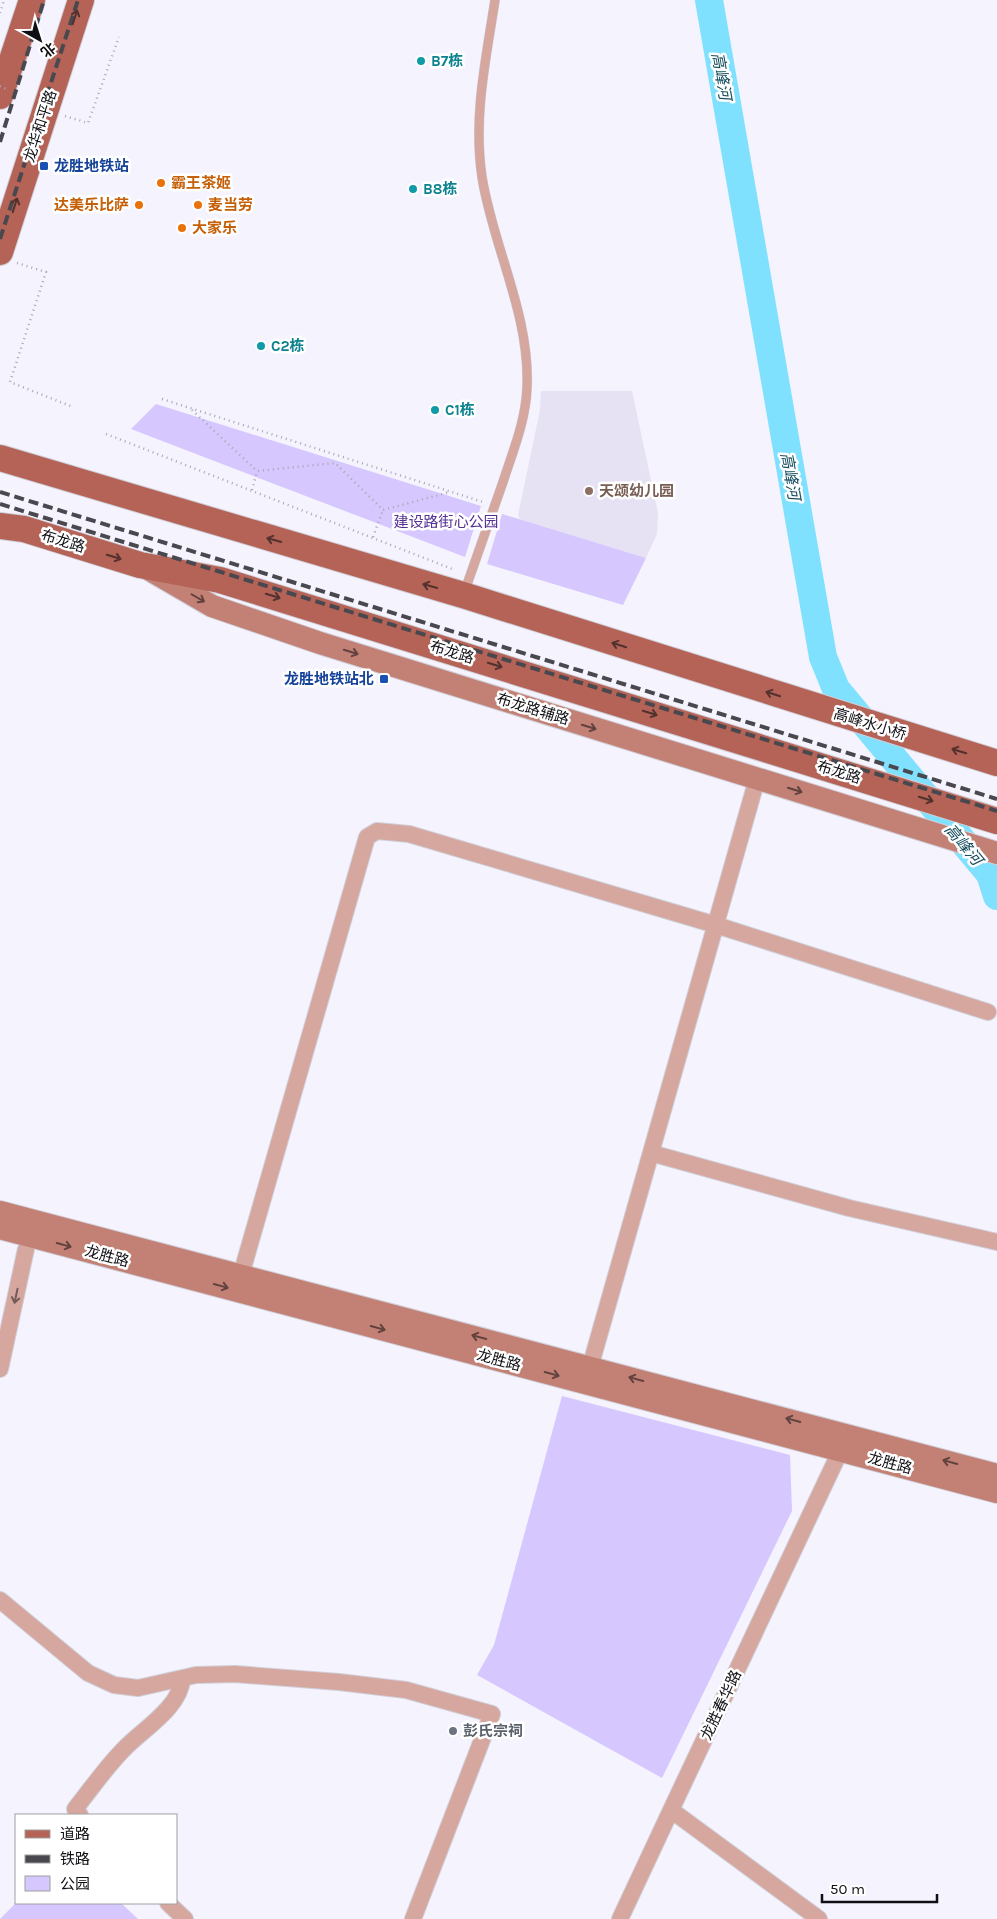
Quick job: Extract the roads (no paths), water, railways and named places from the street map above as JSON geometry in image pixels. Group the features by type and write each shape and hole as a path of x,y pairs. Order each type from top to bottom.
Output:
{"main road":[{"path":"3,92 32,0"},
{"name":"龙华和平路","path":"5,256 81,0"},
{"path":"0,439 29,467"},
{"path":"0,458 462,584"},
{"name":"布龙路","path":"0,526 24,529 140,565 220,580 997,821"},
{"name":"布龙路辅路","path":"140,565 221,609 320,643 992,852"},
{"name":"高峰水小桥","path":"462,584 820,709 997,763"},
{"name":"龙胜路","path":"0,1212 241,1275 588,1375"},
{"name":"龙胜路","path":"0,1228 28,1242 588,1375 844,1442 997,1475"},
{"name":"龙胜路","path":"844,1442 997,1492"}],"street":[{"path":"588,1375 757,779"},
{"path":"241,1275 367,837 377,831 409,834 716,925 988,1012"},
{"path":"651,1153 849,1208 997,1242"},
{"path":"0,1369 28,1242"},
{"name":"龙胜春华路","path":"620,1919 844,1442"},
{"path":"0,1600 74,1662 100,1680 114,1685 138,1688 220,1672 370,1685 406,1690 492,1714 413,1919"},
{"path":"79,1814 75,1809 123,1749 162,1715 178,1694 182,1679"},
{"path":"671,1810 819,1919"},
{"path":"169,1904 185,1919"}],"lane":[{"path":"462,584 518,438 527,388 526,362 517,306 482,178 479,150 479,102 495,0"}],"waterway":[{"name":"高峰河","path":"709,0 823,657 836,689 990,874 997,896"}],"railway":[{"path":"0,142 44,0"},
{"path":"0,239 78,0"},
{"path":"0,492 997,799"},
{"path":"0,504 997,811"}],"place":[{"name":"B7栋","path":"421,61"},
{"name":"龙胜地铁站","path":"44,166"},
{"name":"霸王茶姬","path":"161,183"},
{"name":"B8栋","path":"413,189"},
{"name":"达美乐比萨","path":"139,205"},
{"name":"麦当劳","path":"198,205"},
{"name":"大家乐","path":"182,228"},
{"name":"C2栋","path":"261,346"},
{"name":"C1栋","path":"435,410"},
{"name":"天颂幼儿园","path":"589,491"},
{"name":"龙胜地铁站北","path":"384,679"},
{"name":"彭氏宗祠","path":"453,1731"}],"park label":[{"name":"建设路街心公园","path":"446,522"}]}
